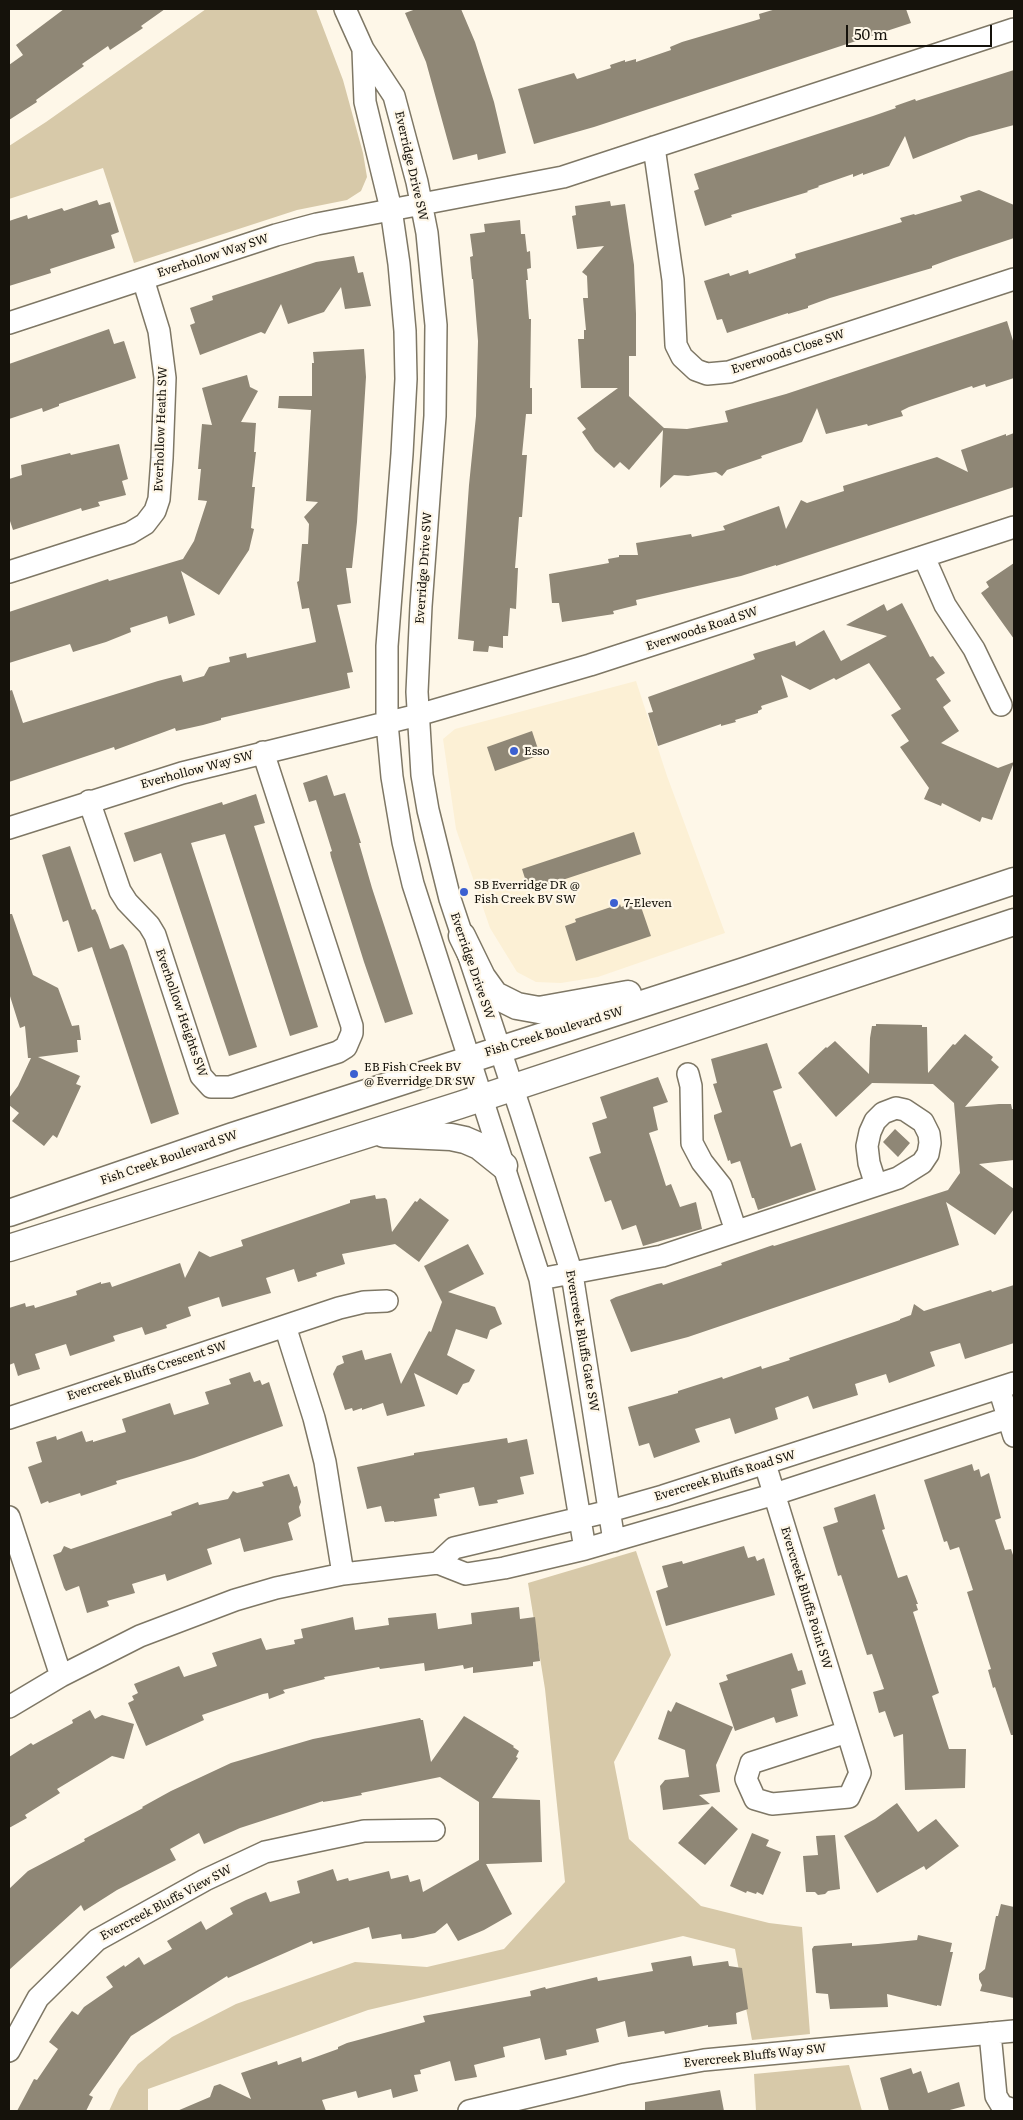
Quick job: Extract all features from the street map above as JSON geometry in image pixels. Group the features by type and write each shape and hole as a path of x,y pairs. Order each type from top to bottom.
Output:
{"main road":[{"name":"Fish Creek Boulevard SW","path":"9,1213 232,1136 469,1058 744,972 1014,881"},
{"path":"9,1248 482,1098 1014,922"},
{"path":"462,936 482,977 495,994 517,1006 538,1010 744,972"},
{"path":"370,1133 451,1137 465,1140 479,1146 504,1166"}],"street":[{"name":"Everridge Drive SW","path":"345,9 363,50 394,96 410,154 427,233 436,325 436,372 432,456 417,661 422,775 440,867 511,1088"},
{"path":"421,204 563,177 1014,29"},
{"name":"Everridge Drive SW","path":"363,50 365,102 391,209 404,321 406,379 387,646 387,723 392,777 413,884 482,1098"},
{"name":"Everwoods Close SW","path":"654,147 673,280 676,345 682,357 696,370 707,374 728,372 1014,279"},
{"name":"Everhollow Way SW","path":"9,322 276,235 317,224 421,204"},
{"name":"Everhollow Heath SW","path":"9,572 130,533 145,524 155,511 160,482 165,378 159,331 142,279"},
{"path":"402,454 432,456"},
{"name":"Everwoods Road SW","path":"387,723 590,665 1014,528"},
{"path":"924,557 945,605 974,649 1001,705"},
{"name":"Everhollow Way SW","path":"9,828 182,773 387,723"},
{"name":"Everhollow Heights SW","path":"89,801 120,891 155,935 201,1076 211,1087 230,1087 338,1052 346,1047 352,1033 352,1026 263,752"},
{"path":"688,1074 691,1086 692,1143 702,1162 721,1186 736,1231"},
{"name":"Evercreek Bluffs Gate SW","path":"511,1088 572,1274 614,1541"},
{"path":"482,1098 540,1279 585,1549"},
{"path":"540,1279 662,1256 876,1185"},
{"name":"Evercreek Bluffs Crescent SW","path":"9,1418 339,1308 364,1302 387,1301"},
{"path":"285,1326 314,1418 325,1462 343,1574"},
{"path":"9,1707 61,1676 140,1636 218,1606 276,1588 343,1574 438,1563 466,1574 504,1568 614,1541 1012,1423 1007,1386"},
{"name":"Evercreek Bluffs Road SW","path":"438,1563 454,1548 610,1511 765,1464 1007,1386"},
{"name":"Evercreek Bluffs Point SW","path":"765,1464 860,1773 849,1797 772,1804 755,1799 746,1779 751,1763 847,1732"},
{"path":"9,1516 61,1676"},
{"name":"Evercreek Bluffs View SW","path":"9,2051 38,1998 97,1940 205,1880 265,1852 364,1831 434,1830"},
{"name":"Evercreek Bluffs Way SW","path":"470,2111 625,2074 704,2060 1014,2031"},
{"path":"990,2033 996,2096 1002,2106 1014,2110"}],"shaded area":[{"path":"206,9 316,9 343,80 363,153 367,177 361,191 347,200 297,210 134,263 103,168 9,199 9,146"},
{"path":"636,681 667,776 725,933 598,977 561,983 536,982 517,972 490,928 456,829 443,739 455,729"},
{"path":"636,1551 671,1655 614,1762 629,1839 701,1906 769,1923 802,1927 810,2034 752,2040 735,1949 683,1936 368,2010 148,2089 148,2111 109,2111 119,2089 138,2064 172,2037 236,2004 355,1962 427,1967 504,1949 565,1882 545,1689 528,1583"},
{"path":"849,2065 862,2111 756,2111 754,2074"}],"building":[{"path":"64,9 165,9 141,26 143,28 110,50 108,46 82,64 84,66 36,100 37,102 9,120 9,65 23,55 16,45"},
{"path":"416,9 461,9 475,42 494,102 506,153 478,160 477,154 453,160 426,62 405,13"},
{"path":"776,9 906,9 911,23 594,127 534,144 518,89 574,73 577,79 611,68 610,65 625,60 625,62 636,59 636,62 671,50 670,47 682,42 760,19 759,14"},
{"path":"1014,70 1014,125 969,137 913,159 905,136 889,166 863,175 863,173 853,177 853,174 818,186 808,192 731,215 732,217 705,226 694,191 699,189 694,174 873,116 915,99 916,101"},
{"path":"979,190 1014,205 1014,238 932,266 932,268 830,298 808,306 808,308 727,333 722,319 717,320 704,281 729,273 730,276 748,270 749,274 796,258 795,254 902,222 900,218 962,201 960,196"},
{"path":"97,200 99,205 110,202 119,232 111,235 115,248 50,269 51,273 9,286 9,221 27,215 28,219 62,208 64,211"},
{"path":"610,201 611,206 625,204 634,265 636,356 629,356 629,396 664,428 687,429 728,422 725,411 786,394 1007,321 1014,344 1014,378 986,387 985,384 973,388 972,386 909,407 901,411 903,416 868,426 867,424 826,434 817,408 802,442 727,470 722,476 716,472 688,476 674,475 660,488 663,430 629,470 620,462 614,468 595,451 582,432 586,429 577,418 618,388 581,388 578,339 584,339 584,330 586,330 583,298 588,298 587,276 582,272 604,246 577,249 572,216 576,215 575,206"},
{"path":"520,220 521,234 525,234 527,252 530,251 531,268 527,269 528,280 526,280 529,319 531,319 530,388 532,388 532,414 526,414 522,455 527,455 522,517 519,517 515,568 518,568 516,609 510,608 508,636 503,636 503,648 489,646 488,652 473,651 474,641 458,639 476,416 478,341 470,257 473,256 470,234 485,232 484,224"},
{"path":"354,256 358,273 363,272 371,306 345,309 341,287 324,312 288,324 281,304 265,334 261,332 200,355 190,325 195,323 190,308 213,300 212,296 316,262"},
{"path":"109,329 114,344 124,341 136,378 59,404 59,406 43,412 42,408 9,419 9,364"},
{"path":"364,349 366,377 357,522 352,568 346,568 351,603 337,605 353,672 347,673 350,688 221,718 221,720 203,725 176,731 175,728 115,750 114,747 9,782 9,691 12,690 23,723 181,675 183,682 204,676 209,667 230,662 229,657 246,653 247,658 316,642 309,608 302,609 297,582 299,581 302,544 308,544 309,524 304,517 318,502 306,501 311,410 278,408 279,396 312,396 313,352"},
{"path":"247,375 250,387 258,391 241,422 256,423 254,452 256,452 252,487 255,487 251,528 254,529 249,550 219,595 181,571 195,615 169,624 167,616 130,628 131,632 106,642 73,652 70,644 9,663 9,612 108,579 109,581 183,559 194,541 207,501 198,500 201,469 198,469 202,424 212,425 202,388"},
{"path":"1014,433 1014,487 776,566 636,600 637,605 613,611 614,614 562,622 559,603 552,603 549,574 609,563 608,559 619,557 619,555 638,555 636,543 691,534 692,537 725,530 723,526 779,506 786,529 801,500 807,503 844,491 843,486 937,457 968,472 961,450"},
{"path":"119,444 128,479 122,481 126,495 98,502 100,506 82,511 81,508 13,530 9,518 9,479 22,475 21,465"},
{"path":"1014,563 1014,639 981,593 989,587 986,582"},
{"path":"902,603 930,657 933,656 945,673 936,679 951,701 943,707 959,731 941,743 998,768 1014,762 992,820 982,817 980,822 942,803 941,806 924,799 929,788 900,747 909,741 891,715 901,709 869,663 836,680 834,678 810,690 781,675 788,697 761,706 762,709 758,713 735,720 736,722 721,726 721,724 658,746 648,713 653,712 648,697 755,659 753,654 795,641 796,646 824,630 841,661 887,636 846,625 884,604 887,611"},
{"name":"Esso","path":"532,731 540,755 495,771 487,747"},
{"path":"327,775 334,796 345,793 361,843 359,843 372,888 413,1014 385,1023 331,857 330,852 332,851 316,800 309,802 303,783"},
{"path":"256,794 265,823 254,826 318,1027 290,1036 225,834 191,843 257,1047 229,1056 161,853 134,862 124,833 222,802 223,805"},
{"path":"634,832 641,854 529,891 522,869"},
{"path":"70,846 92,910 95,909 98,915 110,949 123,944 127,951 179,1114 151,1124 92,947 78,952 68,920 63,922 42,855"},
{"path":"639,901 651,936 576,961 565,926 576,922 575,919 620,904 621,907"},
{"path":"9,914 12,914 33,975 58,988 72,1026 79,1025 81,1040 77,1040 78,1052 38,1057 80,1076 76,1084 81,1086 57,1138 53,1135 44,1146 12,1121 19,1113 9,1105 9,1098 18,1086 31,1058 28,1058 25,1026 20,1028 9,993"},
{"path":"876,1024 922,1025 922,1027 927,1027 928,1073 953,1044 955,1045 965,1034 993,1057 991,1060 999,1067 965,1107 1011,1104 1012,1109 1014,1109 1014,1160 979,1164 1014,1189 1014,1209 995,1235 946,1202 959,1245 688,1337 631,1352 610,1300 657,1284 662,1283 663,1285 773,1245 948,1190 960,1173 954,1103 933,1084 872,1083 836,1117 798,1073 835,1041 869,1074 870,1038 872,1026 876,1026"},
{"path":"767,1043 782,1088 773,1091 791,1147 801,1143 816,1190 758,1210 740,1161 731,1164 730,1160 728,1161 714,1118 714,1115 722,1112 713,1084 717,1083 711,1059"},
{"path":"658,1077 668,1102 653,1107 658,1130 649,1133 666,1186 671,1184 680,1207 696,1202 702,1229 643,1246 636,1225 622,1230 611,1200 605,1202 589,1157 601,1153 592,1123 607,1118 600,1097"},
{"path":"895,1129 910,1143 898,1157 883,1142"},
{"path":"375,1195 376,1199 385,1198 387,1200 392,1232 415,1201 417,1202 420,1198 449,1220 419,1262 395,1244 342,1254 345,1264 316,1273 317,1276 298,1282 294,1269 266,1278 271,1293 222,1307 219,1297 188,1307 191,1316 166,1325 167,1328 145,1335 142,1327 113,1336 115,1341 70,1356 66,1344 35,1354 40,1369 18,1376 14,1363 9,1365 9,1308 25,1303 26,1307 34,1305 35,1308 77,1295 76,1291 101,1282 101,1284 110,1282 112,1287 180,1263 185,1278 199,1251 210,1257 243,1246 241,1240 350,1203 350,1200"},
{"path":"468,1244 484,1274 448,1292 495,1307 502,1324 490,1330 487,1339 456,1329 447,1355 475,1370 469,1382 463,1384 457,1395 414,1373 425,1406 387,1416 383,1403 362,1410 362,1408 353,1411 352,1408 345,1410 333,1374 337,1366 344,1363 342,1356 362,1350 365,1360 391,1353 401,1384 429,1331 431,1332 442,1302 424,1266"},
{"path":"1014,1285 1014,1343 965,1359 960,1343 930,1352 935,1366 889,1383 886,1374 855,1384 858,1395 813,1409 808,1396 775,1408 778,1419 735,1434 730,1418 695,1429 700,1442 654,1458 649,1443 639,1446 628,1407 678,1393 678,1391 722,1377 723,1379 761,1366 762,1369 790,1360 789,1358 900,1320 911,1315 914,1304 924,1311 991,1290 992,1292"},
{"path":"250,1372 254,1382 260,1380 262,1385 269,1382 283,1426 194,1458 116,1481 117,1484 81,1496 80,1493 41,1504 28,1467 42,1462 36,1442 56,1436 57,1440 82,1431 86,1442 93,1440 93,1442 126,1432 122,1419 170,1403 174,1415 209,1404 205,1392 231,1384 229,1379"},
{"path":"507,1438 508,1443 527,1439 534,1474 520,1477 524,1494 497,1500 498,1503 479,1506 474,1487 439,1494 440,1498 434,1499 437,1516 394,1522 385,1522 381,1506 367,1509 357,1467 414,1455 414,1453"},
{"path":"972,1464 974,1471 979,1469 981,1477 989,1473 1001,1518 995,1520 1005,1550 1011,1549 1014,1558 1014,1735 1011,1735 995,1687 993,1688 988,1670 991,1669 967,1592 973,1590 959,1547 950,1550 947,1541 944,1542 924,1480"},
{"path":"289,1474 294,1487 297,1486 301,1502 299,1507 301,1516 288,1523 293,1540 244,1552 240,1538 207,1549 212,1564 167,1581 165,1574 132,1584 135,1593 107,1601 109,1606 87,1613 79,1586 66,1591 64,1588 53,1555 61,1552 64,1546 71,1549 172,1515 171,1512 198,1502 199,1505 228,1499 233,1491 237,1493 264,1486 262,1482"},
{"path":"875,1494 885,1529 882,1530 898,1578 907,1575 918,1604 916,1604 918,1610 913,1612 939,1693 932,1696 949,1749 966,1749 965,1788 905,1790 903,1734 894,1737 885,1711 879,1713 873,1692 884,1689 872,1654 867,1655 841,1575 838,1576 823,1527 838,1522 834,1508"},
{"path":"744,1546 748,1558 755,1556 757,1561 764,1558 775,1595 666,1626 656,1591 668,1587 662,1566 682,1561 683,1564"},
{"path":"519,1607 520,1619 535,1617 540,1661 533,1662 533,1666 473,1673 473,1667 464,1669 463,1665 425,1671 424,1663 380,1669 379,1667 324,1677 325,1679 283,1690 285,1693 269,1699 268,1693 263,1694 202,1715 204,1720 146,1746 128,1703 134,1700 132,1696 138,1693 134,1684 179,1666 184,1677 217,1666 212,1653 261,1638 266,1650 295,1644 294,1640 303,1638 301,1629 353,1617 355,1630 389,1625 388,1618 436,1613 438,1629 472,1624 471,1613"},
{"path":"792,1653 798,1671 802,1670 806,1684 791,1689 798,1716 776,1723 774,1717 735,1731 719,1683 728,1680 726,1675"},
{"path":"676,1702 733,1727 716,1765 720,1792 699,1795 710,1804 663,1810 660,1786 665,1780 689,1777 685,1750 658,1739 668,1710 671,1712"},
{"path":"90,1710 95,1719 102,1715 134,1724 124,1759 112,1756 57,1789 60,1793 25,1815 27,1818 9,1828 9,1757 31,1743 33,1745 73,1723 72,1720"},
{"path":"464,1716 514,1746 519,1751 516,1757 518,1758 492,1798 540,1800 542,1862 486,1864 512,1914 484,1930 458,1941 447,1923 435,1933 413,1938 402,1939 401,1934 372,1939 369,1927 313,1944 312,1941 228,1978 227,1976 131,2036 89,2095 93,2097 86,2111 17,2111 34,2079 37,2080 58,2049 49,2042 72,2011 78,2015 84,2007 113,1987 106,1977 139,1957 144,1965 172,1949 167,1941 201,1921 206,1930 233,1914 230,1908 266,1892 270,1902 300,1893 297,1881 333,1869 337,1881 348,1878 349,1881 389,1871 391,1879 408,1875 410,1882 420,1879 423,1892 479,1860 479,1802 440,1777 361,1793 362,1795 323,1801 240,1828 204,1844 199,1833 170,1849 176,1860 117,1890 84,1911 81,1905 9,1970 9,1889 28,1871 85,1841 84,1839 171,1791 231,1763 313,1739 420,1718 423,1720 431,1762"},
{"path":"897,1803 918,1832 936,1819 959,1846 926,1870 924,1866 877,1893 844,1836 875,1819"},
{"path":"712,1806 738,1829 705,1865 678,1843"},
{"path":"752,1833 769,1840 766,1846 781,1852 763,1895 757,1892 756,1894 747,1891 746,1893 730,1886"},
{"path":"835,1835 840,1889 818,1895 815,1892 806,1892 803,1856 818,1855 816,1836"},
{"path":"1001,1904 1014,1907 1014,1998 980,1991 982,1985 979,1974 985,1969 996,1916 998,1916"},
{"path":"918,1935 952,1943 950,1952 953,1952 941,2006 887,1994 888,2007 830,2009 828,1994 816,1993 812,1949 814,1946 852,1943 852,1946 917,1940"},
{"path":"691,1956 693,1966 728,1961 729,1966 742,1968 748,2009 736,2013 737,2024 708,2027 708,2025 665,2034 664,2031 628,2037 625,2021 596,2029 599,2042 566,2050 567,2055 545,2060 540,2038 503,2047 505,2057 474,2065 477,2077 455,2081 450,2061 420,2070 421,2074 414,2075 418,2091 393,2098 391,2089 358,2098 356,2091 322,2100 326,2111 177,2111 210,2097 214,2086 220,2084 251,2099 241,2073 277,2061 278,2065 301,2057 302,2062 338,2049 338,2047 347,2043 425,2022 423,2016 531,1996 530,1991 545,1987 546,1989 597,1977 598,1981 653,1971 651,1963"},
{"path":"911,2068 913,2074 921,2071 928,2093 959,2082 965,2106 946,2111 889,2111 880,2078"},
{"path":"720,2090 724,2111 645,2111 645,2102"}],"place":[{"name":"Esso","path":"514,751"},
{"name":"SB Everridge DR @ Fish Creek BV SW","path":"464,892"},
{"name":"7-Eleven","path":"614,903"},
{"name":"EB Fish Creek BV @ Everridge DR SW","path":"354,1074"}]}
